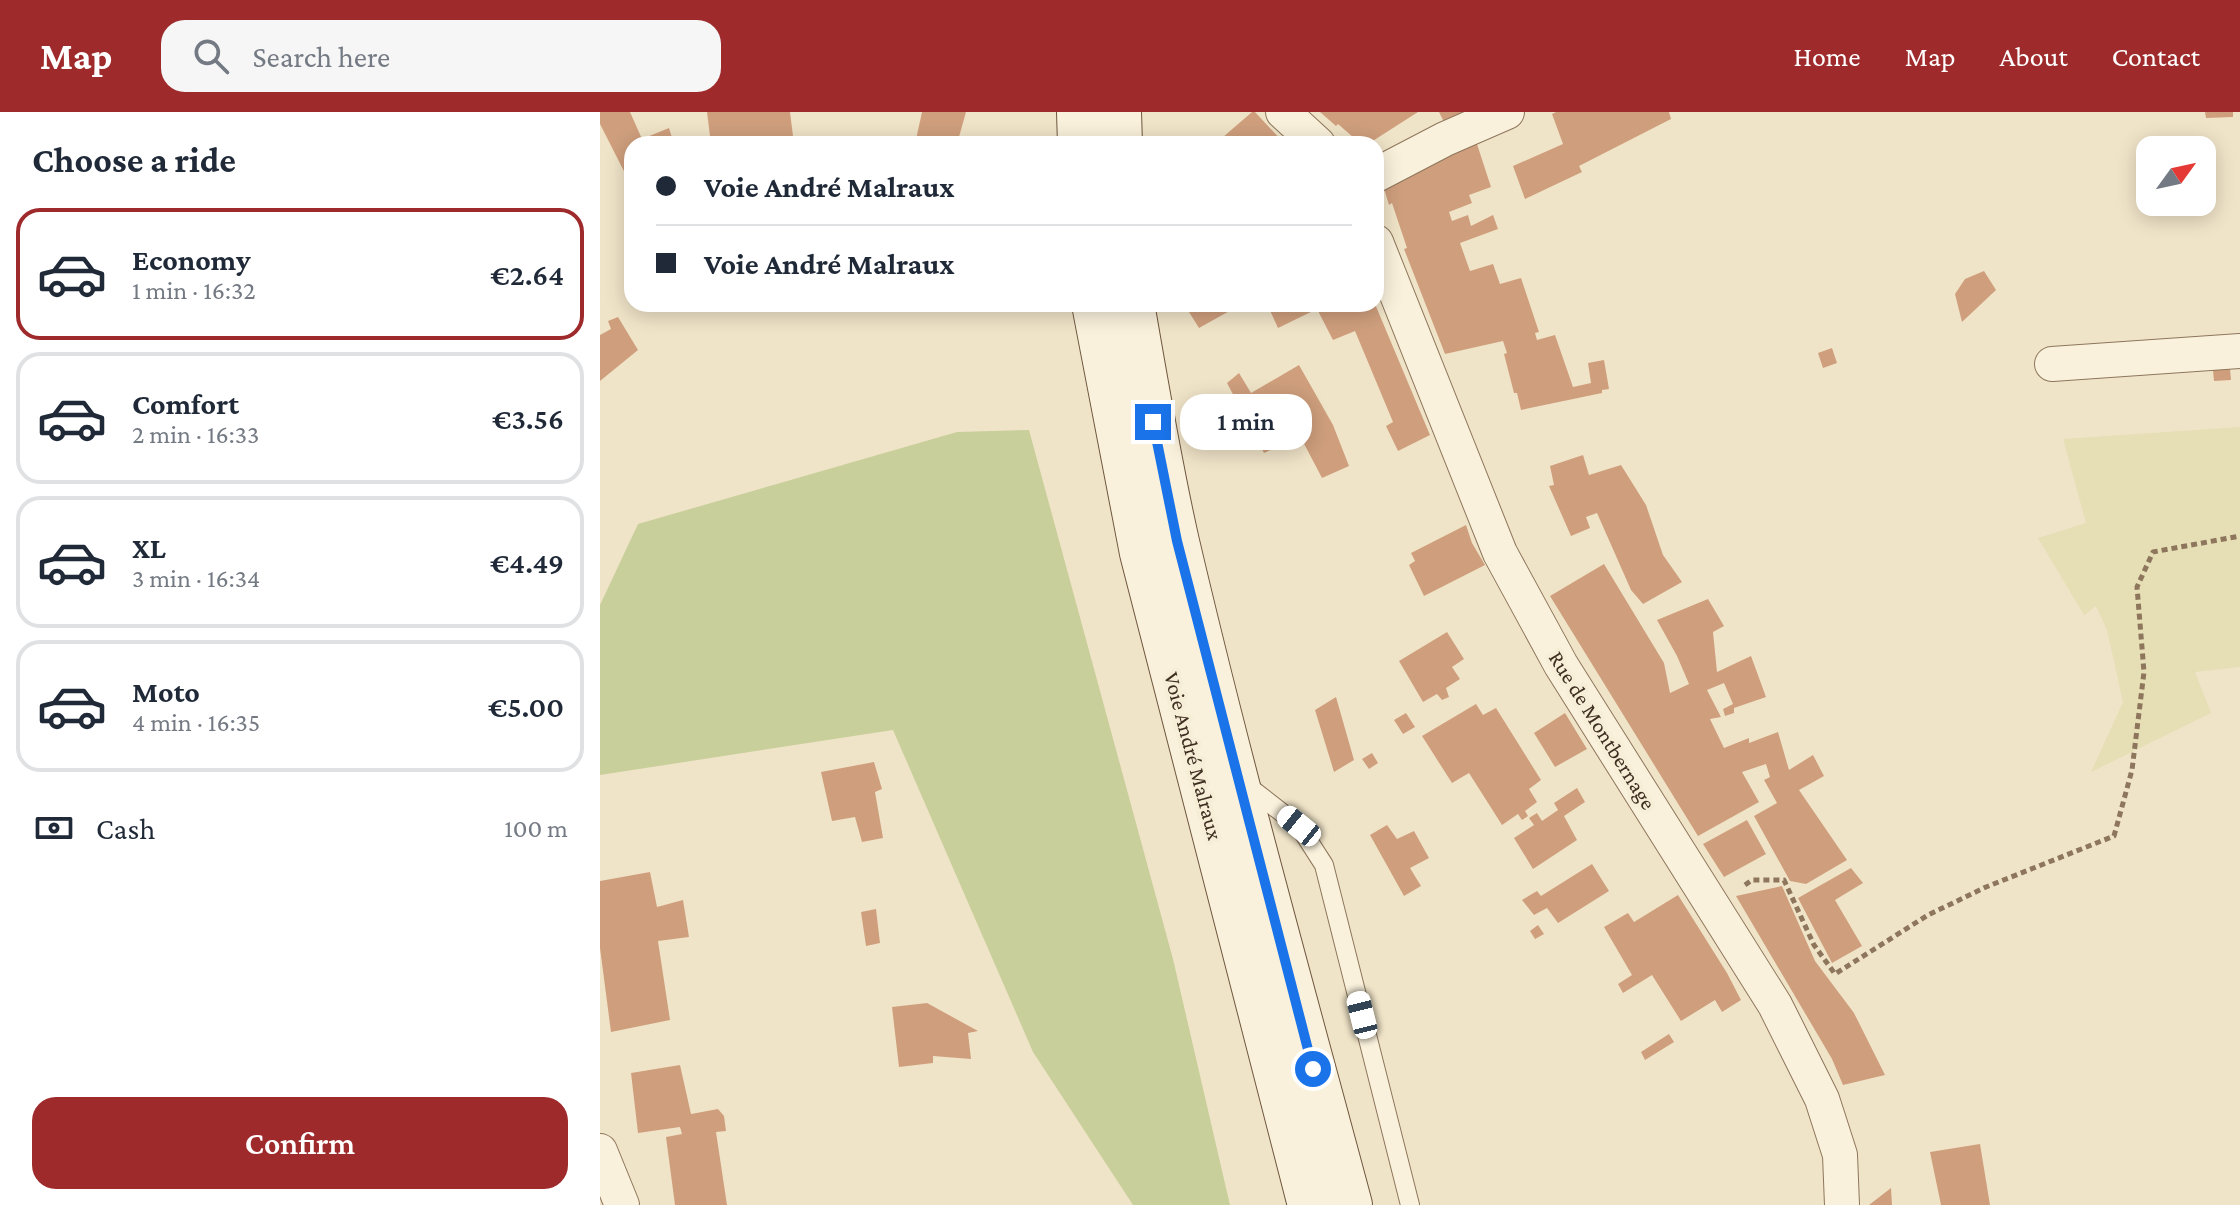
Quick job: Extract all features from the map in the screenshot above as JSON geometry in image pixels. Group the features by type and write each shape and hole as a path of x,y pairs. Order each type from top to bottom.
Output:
{"main road":[{"path":"1079,112 1080,136"},
{"path":"1119,112 1120,136"},
{"name":"Voie André Malraux","path":"1097,312 1177,541 1350,1205"},
{"name":"Voie André Malraux","path":"1132,312 1134,425 1142,553 1310,1205"}],"street":[{"path":"1283,112 1309,136"},
{"path":"1384,171 1507,112"},
{"name":"Rue de Montbernage","path":"1384,262 1500,553 1561,665 1775,1005 1822,1099 1840,1155 1842,1205"},
{"path":"2052,364 2240,351"},
{"path":"600,1151 622,1205"}],"lane":[{"path":"1237,777 1299,826 1324,865 1410,1205"}],"path":[{"path":"1713,906 1752,880 1784,880 1814,945 1835,974 1928,915 1986,887 2114,836 2132,770 2144,672 2137,587 2153,552 2240,536"}],"shaded area":[{"path":"2240,427 2240,667 2195,672 2211,713 2091,772 2123,702 2107,630 2096,606 2084,615 2038,538 2086,523 2063,439"}],"green space":[{"path":"1029,430 1173,959 1230,1205 1133,1205 1033,1052 893,730 600,775 600,605 638,524 957,432"}],"building":[{"path":"600,112 630,112 641,136 624,136 624,171 600,124"},
{"path":"707,112 790,112 793,136 710,136"},
{"path":"922,112 966,112 959,136 917,136"},
{"path":"1255,112 1278,136 1224,136"},
{"path":"1320,112 1418,112 1380,136 1352,136 1338,124 1336,126"},
{"path":"1439,112 1466,112 1444,122"},
{"path":"1669,112 1671,119 1579,166 1582,172 1525,199 1513,166 1563,144 1552,114"},
{"path":"2205,112 2233,112 2233,117 2206,118"},
{"path":"669,128 672,136 649,136"},
{"path":"1476,141 1491,187 1469,195 1472,203 1449,212 1452,221 1468,215 1471,226 1493,215 1498,229 1460,243 1470,271 1493,264 1500,284 1521,278 1539,332 1535,333 1537,340 1555,335 1573,387 1591,383 1588,363 1604,360 1609,389 1521,410 1517,393 1514,393 1503,341 1445,354 1404,249 1407,248 1392,203 1389,205 1384,181"},
{"path":"1984,271 1996,290 1962,322 1955,294 1965,279"},
{"path":"1189,312 1228,312 1199,328"},
{"path":"1271,312 1311,312 1278,328"},
{"path":"1319,312 1378,312 1430,435 1398,451 1386,426 1393,422 1355,331 1333,340"},
{"path":"618,317 638,350 600,381 600,335 611,329 608,321"},
{"path":"1832,348 1837,363 1823,368 1818,353"},
{"path":"2229,357 2231,380 2214,381 2212,359"},
{"path":"1299,365 1333,425 1349,466 1322,478 1300,436 1264,453 1227,383 1239,373 1251,393"},
{"path":"1583,455 1589,475 1621,465 1646,505 1663,555 1682,582 1643,604 1631,590 1597,513 1586,517 1590,528 1571,536 1549,486 1554,485 1550,466"},
{"path":"1466,525 1485,565 1424,596 1409,565 1415,561 1411,553"},
{"path":"1604,564 1664,663 1670,693 1689,684 1657,620 1708,599 1724,626 1713,632 1717,672 1751,656 1766,697 1734,708 1734,713 1725,716 1723,709 1733,704 1724,683 1707,690 1721,717 1710,719 1724,748 1749,738 1749,743 1778,732 1789,770 1813,755 1824,776 1799,790 1847,860 1806,884 1790,881 1754,816 1777,803 1764,780 1770,777 1766,764 1742,772 1759,802 1698,836 1550,596"},
{"path":"1447,632 1464,659 1452,667 1460,679 1446,688 1449,697 1442,700 1437,694 1423,702 1399,661"},
{"path":"1336,697 1354,760 1334,772 1315,710"},
{"path":"1476,704 1483,715 1496,708 1541,780 1529,789 1537,802 1525,811 1528,816 1522,820 1518,814 1502,825 1469,773 1452,783 1422,736"},
{"path":"1406,713 1415,727 1403,734 1394,720"},
{"path":"1565,713 1587,749 1555,767 1534,733"},
{"path":"1372,753 1378,763 1369,769 1362,759"},
{"path":"874,762 882,789 875,792 883,838 862,842 855,817 832,821 821,772"},
{"path":"1577,788 1585,802 1564,816 1577,840 1533,869 1514,838 1534,825 1529,818 1537,813 1542,821 1558,810 1554,803"},
{"path":"1747,820 1766,854 1724,877 1703,844"},
{"path":"1387,825 1397,839 1414,831 1429,858 1410,868 1421,886 1404,896 1370,835"},
{"path":"1592,864 1609,891 1558,923 1547,908 1534,915 1522,900 1537,891 1541,896"},
{"path":"1851,868 1863,883 1835,900 1862,946 1832,963 1798,898"},
{"path":"650,872 657,907 683,900 689,937 658,941 670,1020 611,1032 600,948 600,881"},
{"path":"1782,886 1815,961 1854,1013 1885,1075 1843,1085 1832,1059 1736,896"},
{"path":"1678,895 1741,1000 1722,1012 1715,1000 1681,1021 1652,975 1623,993 1618,984 1632,975 1604,927 1628,913 1634,922"},
{"path":"876,909 880,943 866,946 861,912"},
{"path":"1538,925 1544,934 1535,939 1530,931"},
{"path":"927,1003 978,1031 968,1033 971,1059 933,1056 933,1063 899,1067 892,1007"},
{"path":"1669,1034 1674,1042 1645,1060 1641,1052"},
{"path":"680,1065 691,1114 718,1109 724,1116 726,1131 716,1132 727,1205 675,1205 666,1137 682,1134 680,1127 638,1133 631,1073"},
{"path":"1980,1144 1990,1205 1941,1205 1930,1152"},
{"path":"1891,1188 1892,1205 1869,1205"}],"route":[{"path":"1153,422 1177,541 1313,1069"}]}
